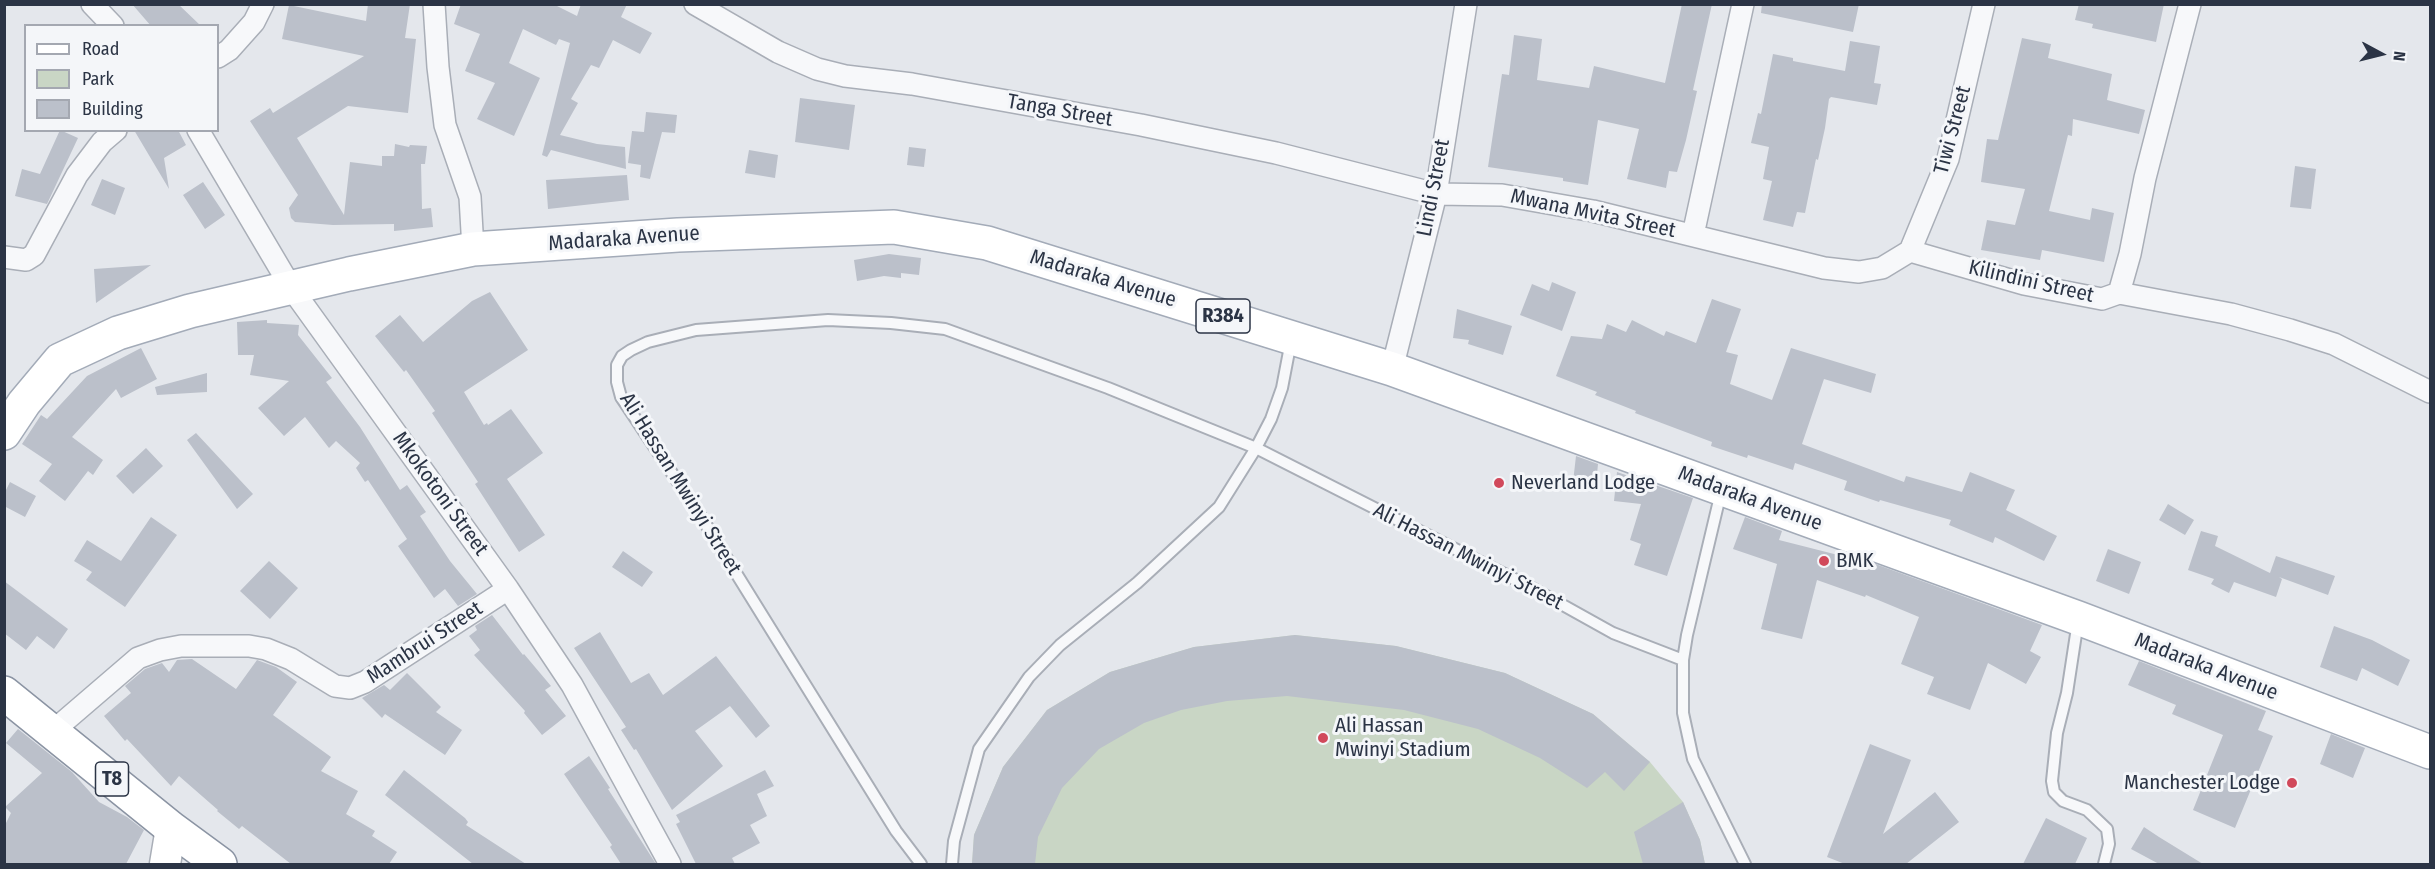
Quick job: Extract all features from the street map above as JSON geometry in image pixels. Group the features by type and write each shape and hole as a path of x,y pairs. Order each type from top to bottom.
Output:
{"main road":[{"name":"Madaraka Avenue","path":"4,433 24,403 60,360 118,333 190,311 349,274 473,249 678,235 894,227 987,243 1392,369 2079,618 2430,752"},
{"name":"T8","path":"4,693 171,828 220,864"},
{"path":"165,864 171,828"}],"street":[{"path":"92,4 110,24"},
{"path":"219,56 229,50 255,22 263,4"},
{"path":"434,4 445,124 470,197 473,249"},
{"name":"Tanga Street","path":"695,4 778,52 817,69 845,76 912,84 1141,125 1276,153 1436,194"},
{"name":"Lindi Street","path":"1392,369 1436,194 1466,4"},
{"name":"Mwana Mvita Street","path":"1436,194 1502,195 1593,211 1693,235 1743,4"},
{"name":"Tiwi Street","path":"1910,251 1948,159 1984,4"},
{"name":"Kilindini Street","path":"1910,251 2076,296 2102,299 2119,293 2130,254 2145,178 2190,4"},
{"path":"4,257 26,260 34,255 77,175 102,142 114,132"},
{"name":"Mkokotoni Street","path":"199,132 292,288 508,589 572,685 670,864"},
{"path":"1693,235 1824,268 1858,272 1882,268 1910,251"},
{"path":"2119,293 2231,314 2334,344 2430,392"},
{"name":"Mambrui Street","path":"53,731 138,658 181,646 249,646 266,649 291,659 335,686 350,688 366,682 508,589"}],"lane":[{"name":"Ali Hassan Mwinyi Street","path":"921,864 896,831 700,515 621,397 617,382 618,365 622,356 648,342 696,330 828,320 945,328 1108,388 1256,448 1525,584 1612,633 1683,660"},
{"path":"952,864 954,841 979,749 1029,677 1060,645 1137,583 1219,507 1256,448 1282,388 1292,338"},
{"path":"1722,489 1683,660 1683,713 1693,759 1745,864"},
{"path":"2079,618 2067,693 2057,733 2052,781 2054,792 2062,801 2087,810 2107,830 2109,844 2103,864"}],"green space":[{"name":"Ali Hassan Mwinyi Stadium","path":"1295,635 1396,646 1505,673 1593,714 1650,762 1683,802 1700,840 1705,864 972,864 974,835 1003,767 1047,710 1110,672 1194,647"}],"building":[{"path":"132,4 178,4 199,24 149,24"},
{"path":"368,4 410,4 405,38 416,39 408,113 348,106 297,138 344,215 350,162 382,166 382,156 394,156 395,144 409,147 410,145 427,146 425,164 421,164 422,209 431,208 433,227 394,231 394,224 333,225 295,222 291,218 289,208 298,195 250,121 270,108 273,113 364,56 282,39 289,5 366,21"},
{"path":"461,4 553,4 577,16 581,4 627,4 621,17 652,33 640,54 613,40 599,68 591,65 571,99 578,103 560,135 597,144 625,147 626,169 551,150 547,157 542,155 570,43 559,39 556,45 523,29 509,63 540,78 514,136 477,119 495,83 465,71 480,34 454,24"},
{"path":"1682,4 1712,4 1693,90 1697,91 1686,140 1677,172 1669,171 1666,188 1627,179 1639,129 1598,120 1588,185 1563,181 1563,178 1488,167 1502,74 1509,75 1514,35 1542,39 1537,80 1589,88 1594,66 1665,83"},
{"path":"1762,4 1859,4 1853,32 1761,13"},
{"path":"2079,4 2164,4 2156,42 2092,28 2093,24 2075,20"},
{"path":"2022,38 2051,44 2048,58 2112,74 2107,100 2145,110 2139,134 2073,119 2072,136 2068,135 2049,211 2090,220 2092,208 2114,213 2104,262 2042,250 2040,260 1981,250 1987,220 2015,225 2025,189 1981,182 1987,139 1998,140"},
{"path":"1850,41 1880,46 1874,83 1881,84 1877,105 1831,97 1829,99 1825,128 1805,213 1797,212 1793,227 1763,220 1772,181 1763,179 1769,147 1751,143 1758,113 1761,114 1773,54 1793,58 1793,61 1845,71"},
{"path":"800,98 855,105 849,150 795,142"},
{"path":"646,112 677,115 675,133 662,132 650,179 640,177 641,165 628,163 632,131 644,132"},
{"path":"59,132 78,138 47,204 15,196 22,169 40,174"},
{"path":"135,132 179,132 186,145 164,158 169,189"},
{"path":"909,147 926,149 924,167 907,165"},
{"path":"749,150 778,155 775,178 745,173"},
{"path":"2295,166 2316,169 2311,209 2290,207"},
{"path":"627,175 629,200 548,209 546,180"},
{"path":"102,179 125,188 115,215 91,205"},
{"path":"203,182 225,215 205,229 183,195"},
{"path":"889,254 921,258 919,275 901,273 901,278 884,276 857,281 854,260"},
{"path":"151,265 96,303 94,269"},
{"path":"1552,282 1576,292 1562,331 1520,315 1532,284 1549,291"},
{"path":"490,292 528,350 464,392 484,425 487,423 488,425 511,409 543,453 507,479 545,535 519,552 475,484 478,482 432,413 435,411 406,370 404,372 375,336 400,315 423,342 472,301"},
{"path":"1712,299 1741,309 1726,352 1738,355 1730,384 1772,400 1791,348 1876,374 1871,393 1824,379 1802,444 1904,482 1906,476 1962,492 1970,472 2015,490 2006,510 2057,536 2044,561 1995,537 1993,543 1949,525 1951,520 1880,500 1879,502 1844,490 1847,481 1795,463 1793,470 1711,446 1712,442 1635,413 1636,411 1595,395 1597,392 1556,376 1571,336 1602,339 1607,324 1626,332 1632,320 1664,336 1666,331 1696,343"},
{"path":"1457,309 1512,326 1503,355 1468,344 1469,340 1453,338"},
{"path":"267,320 267,323 299,325 298,335 332,378 326,382 360,427 400,490 407,485 426,512 420,516 450,561 477,594 458,606 445,589 434,598 398,546 407,539 368,480 365,482 356,468 360,463 336,441 329,448 305,417 284,436 258,408 289,381 250,375 254,355 238,355 237,322"},
{"path":"141,348 157,379 121,398 116,389 72,437 103,460 93,475 88,471 65,501 39,481 52,464 22,444 41,415 47,419 87,376"},
{"path":"207,373 207,392 157,395 155,387"},
{"path":"196,433 253,494 237,509 187,440"},
{"path":"146,448 163,466 133,494 116,476"},
{"path":"1576,456 1598,464 1596,484 1573,482"},
{"path":"1617,472 1693,498 1667,576 1634,565 1641,544 1630,540 1641,504 1614,501"},
{"path":"10,482 36,496 25,517 4,506 4,494"},
{"path":"2168,504 2194,520 2185,535 2159,520"},
{"path":"151,517 177,535 125,607 86,580 92,572 74,561 87,540 121,561"},
{"path":"1745,517 1782,531 1779,540 1838,555 1840,551 2042,625 2030,651 2041,657 2026,684 1988,663 1970,710 1927,694 1934,677 1901,664 1919,617 1866,595 1865,597 1817,580 1802,639 1761,629 1777,564 1733,549"},
{"path":"2201,531 2218,536 2215,546 2270,573 2276,556 2335,576 2328,595 2279,577 2282,579 2276,597 2234,582 2229,593 2211,584 2214,579 2188,570"},
{"path":"2108,549 2141,562 2129,594 2096,581"},
{"path":"623,551 653,572 642,587 612,567"},
{"path":"269,561 298,588 270,619 240,591"},
{"path":"4,581 68,629 54,649 37,636 26,650 4,633"},
{"path":"492,615 551,686 545,690 566,716 542,735 524,713 525,711 474,655 480,650 469,636 477,630 475,626"},
{"path":"2334,626 2372,640 2410,660 2398,686 2362,668 2357,681 2320,667"},
{"path":"600,632 631,683 649,673 663,695 716,656 770,726 756,738 730,706 695,731 723,766 672,810 636,749 634,750 621,730 626,727 574,648"},
{"path":"1295,635 1396,646 1505,673 1593,714 1650,762 1624,791 1605,772 1587,788 1540,758 1478,729 1404,710 1287,696 1227,701 1181,710 1144,723 1099,749 1062,788 1038,837 1035,864 972,864 974,835 1003,767 1047,710 1110,672 1194,647"},
{"path":"192,659 236,689 257,660 276,667 297,682 273,715 331,757 321,771 358,791 346,814 375,831 372,836 397,852 389,864 291,864 242,826 239,829 179,776 171,786 127,739 125,741 104,716 131,693 125,686 145,669 162,663 169,672 177,660"},
{"path":"2139,661 2266,711 2258,730 2273,736 2235,828 2193,810 2223,735 2172,714 2176,705 2128,685"},
{"path":"407,673 441,707 436,712 462,730 445,755 385,714 382,718 362,698 384,685 390,690"},
{"path":"18,729 72,772 99,802 127,817 144,830 126,864 4,864 4,827 11,813 5,807 42,773 6,743"},
{"path":"2331,734 2365,748 2353,778 2320,764"},
{"path":"1870,744 1911,760 1883,834 1935,792 1959,822 1906,864 1845,864 1827,857"},
{"path":"589,756 656,864 621,864 610,847 612,845 564,774"},
{"path":"404,770 465,818 468,822 466,825 526,864 473,864 385,795"},
{"path":"765,770 774,786 757,794 767,816 750,825 760,843 732,858 735,864 696,864 676,824 680,822 676,815"},
{"path":"1683,802 1700,840 1705,864 1643,864 1634,832"},
{"path":"2046,818 2087,838 2075,864 2023,864"},
{"path":"2144,827 2203,864 2159,864 2131,849"}],"place":[{"name":"Neverland Lodge","path":"1499,483"},
{"name":"BMK","path":"1824,561"},
{"name":"Ali Hassan Mwinyi Stadium","path":"1323,738"},
{"name":"Manchester Lodge","path":"2292,783"}]}
